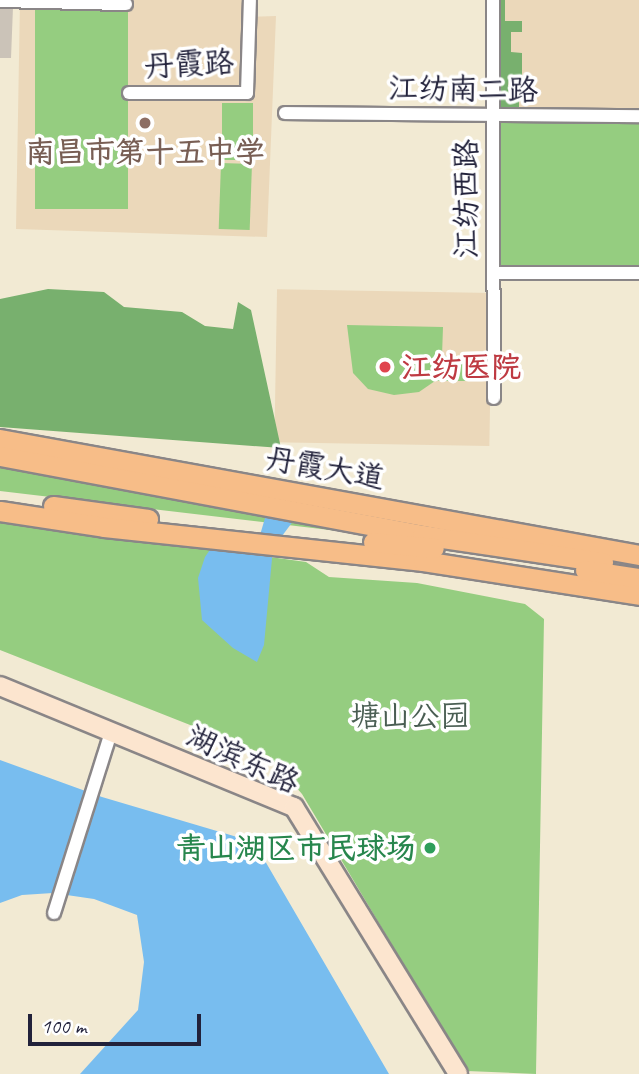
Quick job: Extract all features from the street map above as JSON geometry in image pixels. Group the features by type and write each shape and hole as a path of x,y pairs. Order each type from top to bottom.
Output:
{"main road":[{"name":"丹霞大道","path":"0,439 639,555"},
{"name":"丹霞大道","path":"0,456 422,535 639,567"},
{"path":"0,499 182,523 427,547 639,578"},
{"path":"0,511 104,527 424,561 639,595"}],"street":[{"name":"丹霞路","path":"129,93 247,93 250,0"},
{"name":"江纺西路","path":"492,0 494,398"},
{"path":"0,1 126,4"},
{"name":"江纺南二路","path":"285,113 492,117 639,116"},
{"path":"493,272 639,273"},
{"name":"湖滨东路","path":"0,686 293,807 458,1074"},
{"path":"54,913 111,732"}],"shaded area":[{"name":"南昌市第十五中学","path":"20,0 246,0 246,17 276,16 267,237 16,229"},
{"path":"495,0 639,0 639,115 495,115"},
{"path":"0,6 13,7 11,58 0,58"},
{"name":"江纺医院","path":"277,289 492,293 489,446 274,442"}],"green space":[{"path":"497,0 505,0 505,21 522,21 522,32 511,32 511,52 522,53 522,81 509,81 508,86 519,87 519,107 525,107 526,114 498,114"},
{"path":"35,10 128,10 128,209 35,209"},
{"path":"222,103 253,103 253,160 222,160"},
{"path":"492,117 639,117 639,273 492,273"},
{"path":"221,163 252,164 250,230 219,229"},
{"path":"48,289 104,292 124,307 182,312 205,326 233,329 238,302 251,310 281,448 0,427 0,299"},
{"path":"347,325 443,327 442,356 481,356 482,381 435,381 419,392 394,395 368,389 353,373"},
{"path":"0,465 439,543 0,491"},
{"name":"塘山公园","path":"0,520 306,562 329,577 417,583 525,604 544,619 536,1074 467,1071 302,794 269,756 0,650"}],"water":[{"path":"268,508 303,508 273,548 264,645 257,662 233,648 202,620 198,578 205,557 220,535 260,535"},
{"path":"0,760 102,797 254,842 389,1074 80,1074 138,1010 144,962 137,915 94,899 53,893 22,895 0,903"}],"place":[{"name":"南昌市第十五中学","path":"145,123"},
{"name":"江纺医院","path":"385,367"},
{"name":"青山湖区市民球场","path":"430,848"}]}
